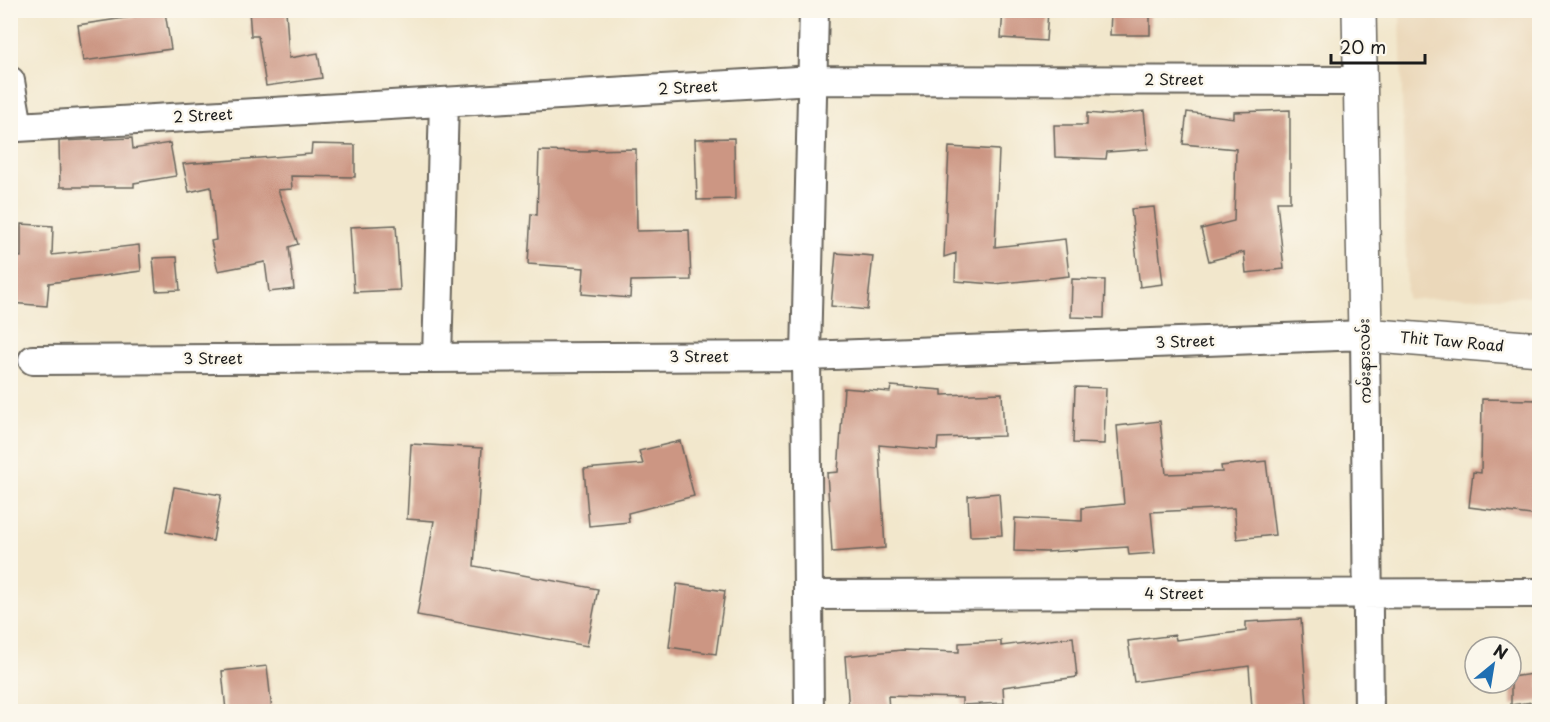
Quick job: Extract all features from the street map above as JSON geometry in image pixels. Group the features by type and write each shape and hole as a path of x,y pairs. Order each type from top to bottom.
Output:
{"street":[{"path":"809,711 806,356 814,10"},
{"name":"ကမ်းနားလမ်း","path":"1359,10 1369,711"},
{"name":"2 Street","path":"10,81 18,127 813,80 1360,81"},
{"path":"437,358 444,102"},
{"name":"3 Street","path":"33,360 806,356 1365,335"},
{"name":"Thit Taw Road","path":"1365,335 1539,349"},
{"name":"4 Street","path":"808,595 1539,593"}],"shaded area":[{"path":"1400,11 1539,11 1539,296 1407,299"}],"building":[{"path":"249,10 286,10 289,58 318,53 322,78 266,86 258,36 251,36"},
{"path":"1003,10 1048,10 1046,41 1001,38"},
{"path":"1111,10 1150,10 1150,35 1110,35"},
{"path":"165,12 171,49 83,61 78,25"},
{"path":"1290,110 1290,202 1277,202 1284,269 1246,273 1244,252 1209,261 1201,229 1234,221 1236,149 1183,144 1187,112 1234,118 1234,112"},
{"path":"1144,111 1148,149 1107,152 1106,159 1055,157 1054,125 1087,125 1087,113 1110,115"},
{"path":"132,138 133,149 170,143 176,176 134,183 134,187 60,187 59,141"},
{"path":"734,138 735,199 697,200 695,139"},
{"path":"312,144 355,145 355,177 291,176 292,189 278,190 298,244 289,247 294,289 269,292 265,262 218,271 211,241 216,240 211,187 189,192 183,164 311,154"},
{"path":"949,147 999,150 995,247 1065,239 1069,276 995,284 955,281 956,253 944,257"},
{"path":"636,149 637,231 689,230 691,280 631,281 630,298 582,294 584,268 528,264 531,214 537,215 539,151 589,152 589,150"},
{"path":"1154,207 1163,284 1140,287 1131,209"},
{"path":"21,224 53,226 52,255 139,245 141,271 49,283 47,306 10,303 10,256 21,257"},
{"path":"396,225 400,290 354,292 350,227"},
{"path":"836,253 873,256 867,310 831,306"},
{"path":"177,257 180,290 156,291 153,258"},
{"path":"1072,279 1105,280 1104,318 1071,317"},
{"path":"891,386 942,390 942,395 1002,393 1004,436 938,438 937,450 879,445 885,548 832,552 827,473 838,472 844,388 890,392"},
{"path":"1075,387 1106,388 1104,444 1073,443"},
{"path":"1482,399 1539,400 1539,516 1469,507 1473,472 1481,473"},
{"path":"1160,421 1166,474 1222,472 1221,466 1266,461 1275,535 1237,539 1234,508 1151,512 1155,553 1129,555 1128,547 1046,552 1014,551 1015,518 1082,521 1082,508 1124,504 1117,426"},
{"path":"680,441 694,496 628,513 629,522 589,526 584,469 643,464 639,451"},
{"path":"411,444 482,448 474,566 598,589 587,646 417,615 434,521 407,519"},
{"path":"174,487 221,495 213,541 166,532"},
{"path":"999,493 1002,535 970,536 968,496"},
{"path":"677,584 725,591 716,654 669,647"},
{"path":"1301,619 1307,704 1252,708 1249,666 1134,682 1128,641 1175,635 1176,640 1246,631 1246,622"},
{"path":"1073,637 1077,677 1003,687 1004,703 962,705 962,698 888,696 889,710 849,711 845,656 902,650 959,652 959,643 1001,641 1001,646"},
{"path":"267,666 272,711 226,711 222,671"},
{"path":"1539,673 1539,701 1511,705 1511,695 1523,695 1523,675"}]}
